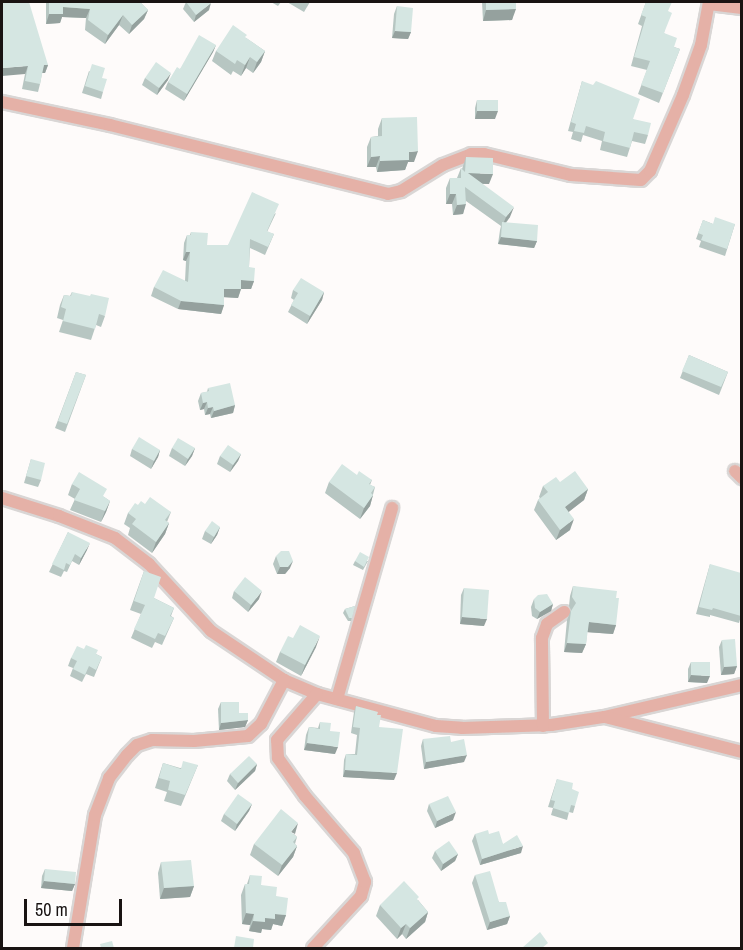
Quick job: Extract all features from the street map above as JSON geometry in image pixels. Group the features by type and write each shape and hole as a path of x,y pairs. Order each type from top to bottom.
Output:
{"street":[{"path":"2,102 100,122 388,194 401,191 443,165 471,154 571,175 641,180 650,171 683,96 701,45 709,2 741,8"},
{"path":"2,498 59,516 115,538 149,564 211,631 284,680 317,694 436,726 462,728 543,726 604,717 740,684"},
{"path":"337,699 392,508"},
{"path":"543,726 542,638 547,624 564,612"},
{"path":"73,948 95,815 109,778 127,755 137,745 152,740 194,741 248,736 261,723 284,680"},
{"path":"313,948 361,896 365,882 354,853 305,796 278,758 277,740 317,694"},
{"path":"604,717 741,752"}],"building":[{"path":"2,2 29,2 48,65 44,65 40,84 25,81 28,66 2,68"},
{"path":"49,2 140,2 148,10 132,25 123,15 108,35 88,20 90,9 63,7 63,14 49,14"},
{"path":"186,2 211,2 211,3 196,15"},
{"path":"486,2 516,2 516,9 486,10"},
{"path":"646,2 672,2 668,11 672,13 664,33 677,38 674,47 680,49 663,93 641,85 650,61 634,57 646,17 641,15"},
{"path":"397,6 413,8 411,32 395,31"},
{"path":"233,25 265,51 257,62 250,57 245,65 237,60 235,64 216,51"},
{"path":"199,35 216,45 187,94 168,82 177,67 180,69"},
{"path":"156,62 171,73 159,88 145,78"},
{"path":"92,64 105,68 102,78 107,79 103,92 85,86"},
{"path":"582,81 593,85 596,81 640,99 633,119 651,123 648,135 634,132 630,148 603,141 605,132 586,126 584,133 574,131 576,124 571,122"},
{"path":"477,100 498,100 498,111 477,111"},
{"path":"417,117 418,151 409,152 409,160 380,161 380,156 371,157 371,137 382,136 382,118"},
{"path":"466,157 493,158 493,174 468,173 514,207 506,217 465,187 466,204 457,205 456,194 450,194 450,178 461,178 461,168 465,172"},
{"path":"252,192 279,204 267,231 274,234 268,247 250,239 249,267 255,268 254,281 241,280 241,289 224,289 224,305 181,301 154,287 163,270 188,282 190,252 186,252 187,235 191,235 191,232 208,233 207,245 228,245"},
{"path":"715,217 735,224 727,249 701,240 703,235 698,233 703,220 713,224"},
{"path":"502,222 538,225 537,241 501,237"},
{"path":"301,278 324,292 310,316 291,305 298,293 293,290"},
{"path":"72,292 109,298 105,316 99,314 95,329 63,321 66,309 61,307 64,295 71,296"},
{"path":"689,355 728,372 721,387 682,371"},
{"path":"76,372 86,375 67,424 58,421"},
{"path":"230,383 235,405 214,411 213,407 208,408 207,402 203,403 201,393 209,391 208,388"},
{"path":"139,437 160,450 154,461 132,449"},
{"path":"178,438 195,448 188,459 172,448"},
{"path":"228,445 241,454 233,465 220,456"},
{"path":"31,459 45,463 41,480 26,476"},
{"path":"342,464 357,475 359,471 372,480 369,484 375,487 371,493 373,495 364,508 329,482"},
{"path":"575,471 588,489 565,507 574,519 560,530 538,500 548,492 543,486 556,477 560,482"},
{"path":"79,472 107,489 103,496 110,501 105,511 74,500 80,489 72,484"},
{"path":"150,497 171,512 165,520 169,523 156,542 132,524 136,519 128,513 135,503 138,505 141,501 145,504"},
{"path":"212,521 220,527 214,537 205,531"},
{"path":"68,532 90,543 81,558 75,554 70,565 66,563 64,570 52,564"},
{"path":"281,551 289,551 293,561 288,567 280,567 276,556"},
{"path":"360,552 369,557 364,567 355,561"},
{"path":"710,564 741,573 741,616 713,608 712,610 699,607"},
{"path":"144,571 161,577 154,598 174,608 170,616 174,618 165,636 158,633 155,639 134,629 145,605 134,601"},
{"path":"245,577 262,591 251,605 234,591"},
{"path":"573,586 617,591 616,598 619,598 616,625 589,622 586,644 567,643 571,611 576,603 572,597"},
{"path":"464,588 489,590 487,619 462,617"},
{"path":"547,594 553,604 540,612 535,608 534,599 538,595"},
{"path":"355,606 352,618 349,618 345,609"},
{"path":"300,625 320,636 305,665 280,652 288,636 293,638"},
{"path":"735,639 737,666 724,667 722,640"},
{"path":"86,645 98,650 96,654 102,657 96,670 89,666 85,675 73,669 77,661 71,658 77,646 84,649"},
{"path":"691,662 710,662 710,676 691,675"},
{"path":"221,702 239,702 239,713 248,713 248,720 221,723"},
{"path":"356,706 378,712 377,715 381,715 379,727 403,729 397,773 345,770 346,754 357,755 360,728 353,727"},
{"path":"320,722 331,723 330,731 340,732 338,747 307,743 309,727 320,729"},
{"path":"450,736 451,742 464,739 467,755 426,762 423,739"},
{"path":"249,756 257,764 238,783 230,774"},
{"path":"183,761 198,765 185,795 168,790 170,781 159,778 163,763 181,769"},
{"path":"557,779 573,783 572,789 579,792 575,806 571,805 569,813 553,808 555,801 551,800"},
{"path":"238,794 252,804 237,824 224,814"},
{"path":"448,796 456,812 437,821 429,804"},
{"path":"281,809 298,823 291,832 297,837 293,842 297,846 282,865 254,844"},
{"path":"488,830 489,834 499,831 503,844 517,835 523,846 482,859 475,834"},
{"path":"449,841 458,854 443,864 435,851"},
{"path":"191,860 194,886 164,888 161,862"},
{"path":"45,869 76,872 75,884 44,881"},
{"path":"490,871 499,902 506,902 510,916 490,922 475,875"},
{"path":"250,875 262,876 261,885 277,887 276,896 288,898 286,915 275,914 275,919 265,918 265,922 253,921 254,914 246,913 245,884 249,884"},
{"path":"404,881 419,897 417,899 428,912 410,928 406,924 401,928 380,905"},
{"path":"540,932 548,943 542,948 522,948"},
{"path":"236,936 254,939 253,948 234,948"},
{"path":"112,941 114,948 101,948 100,944"}]}
